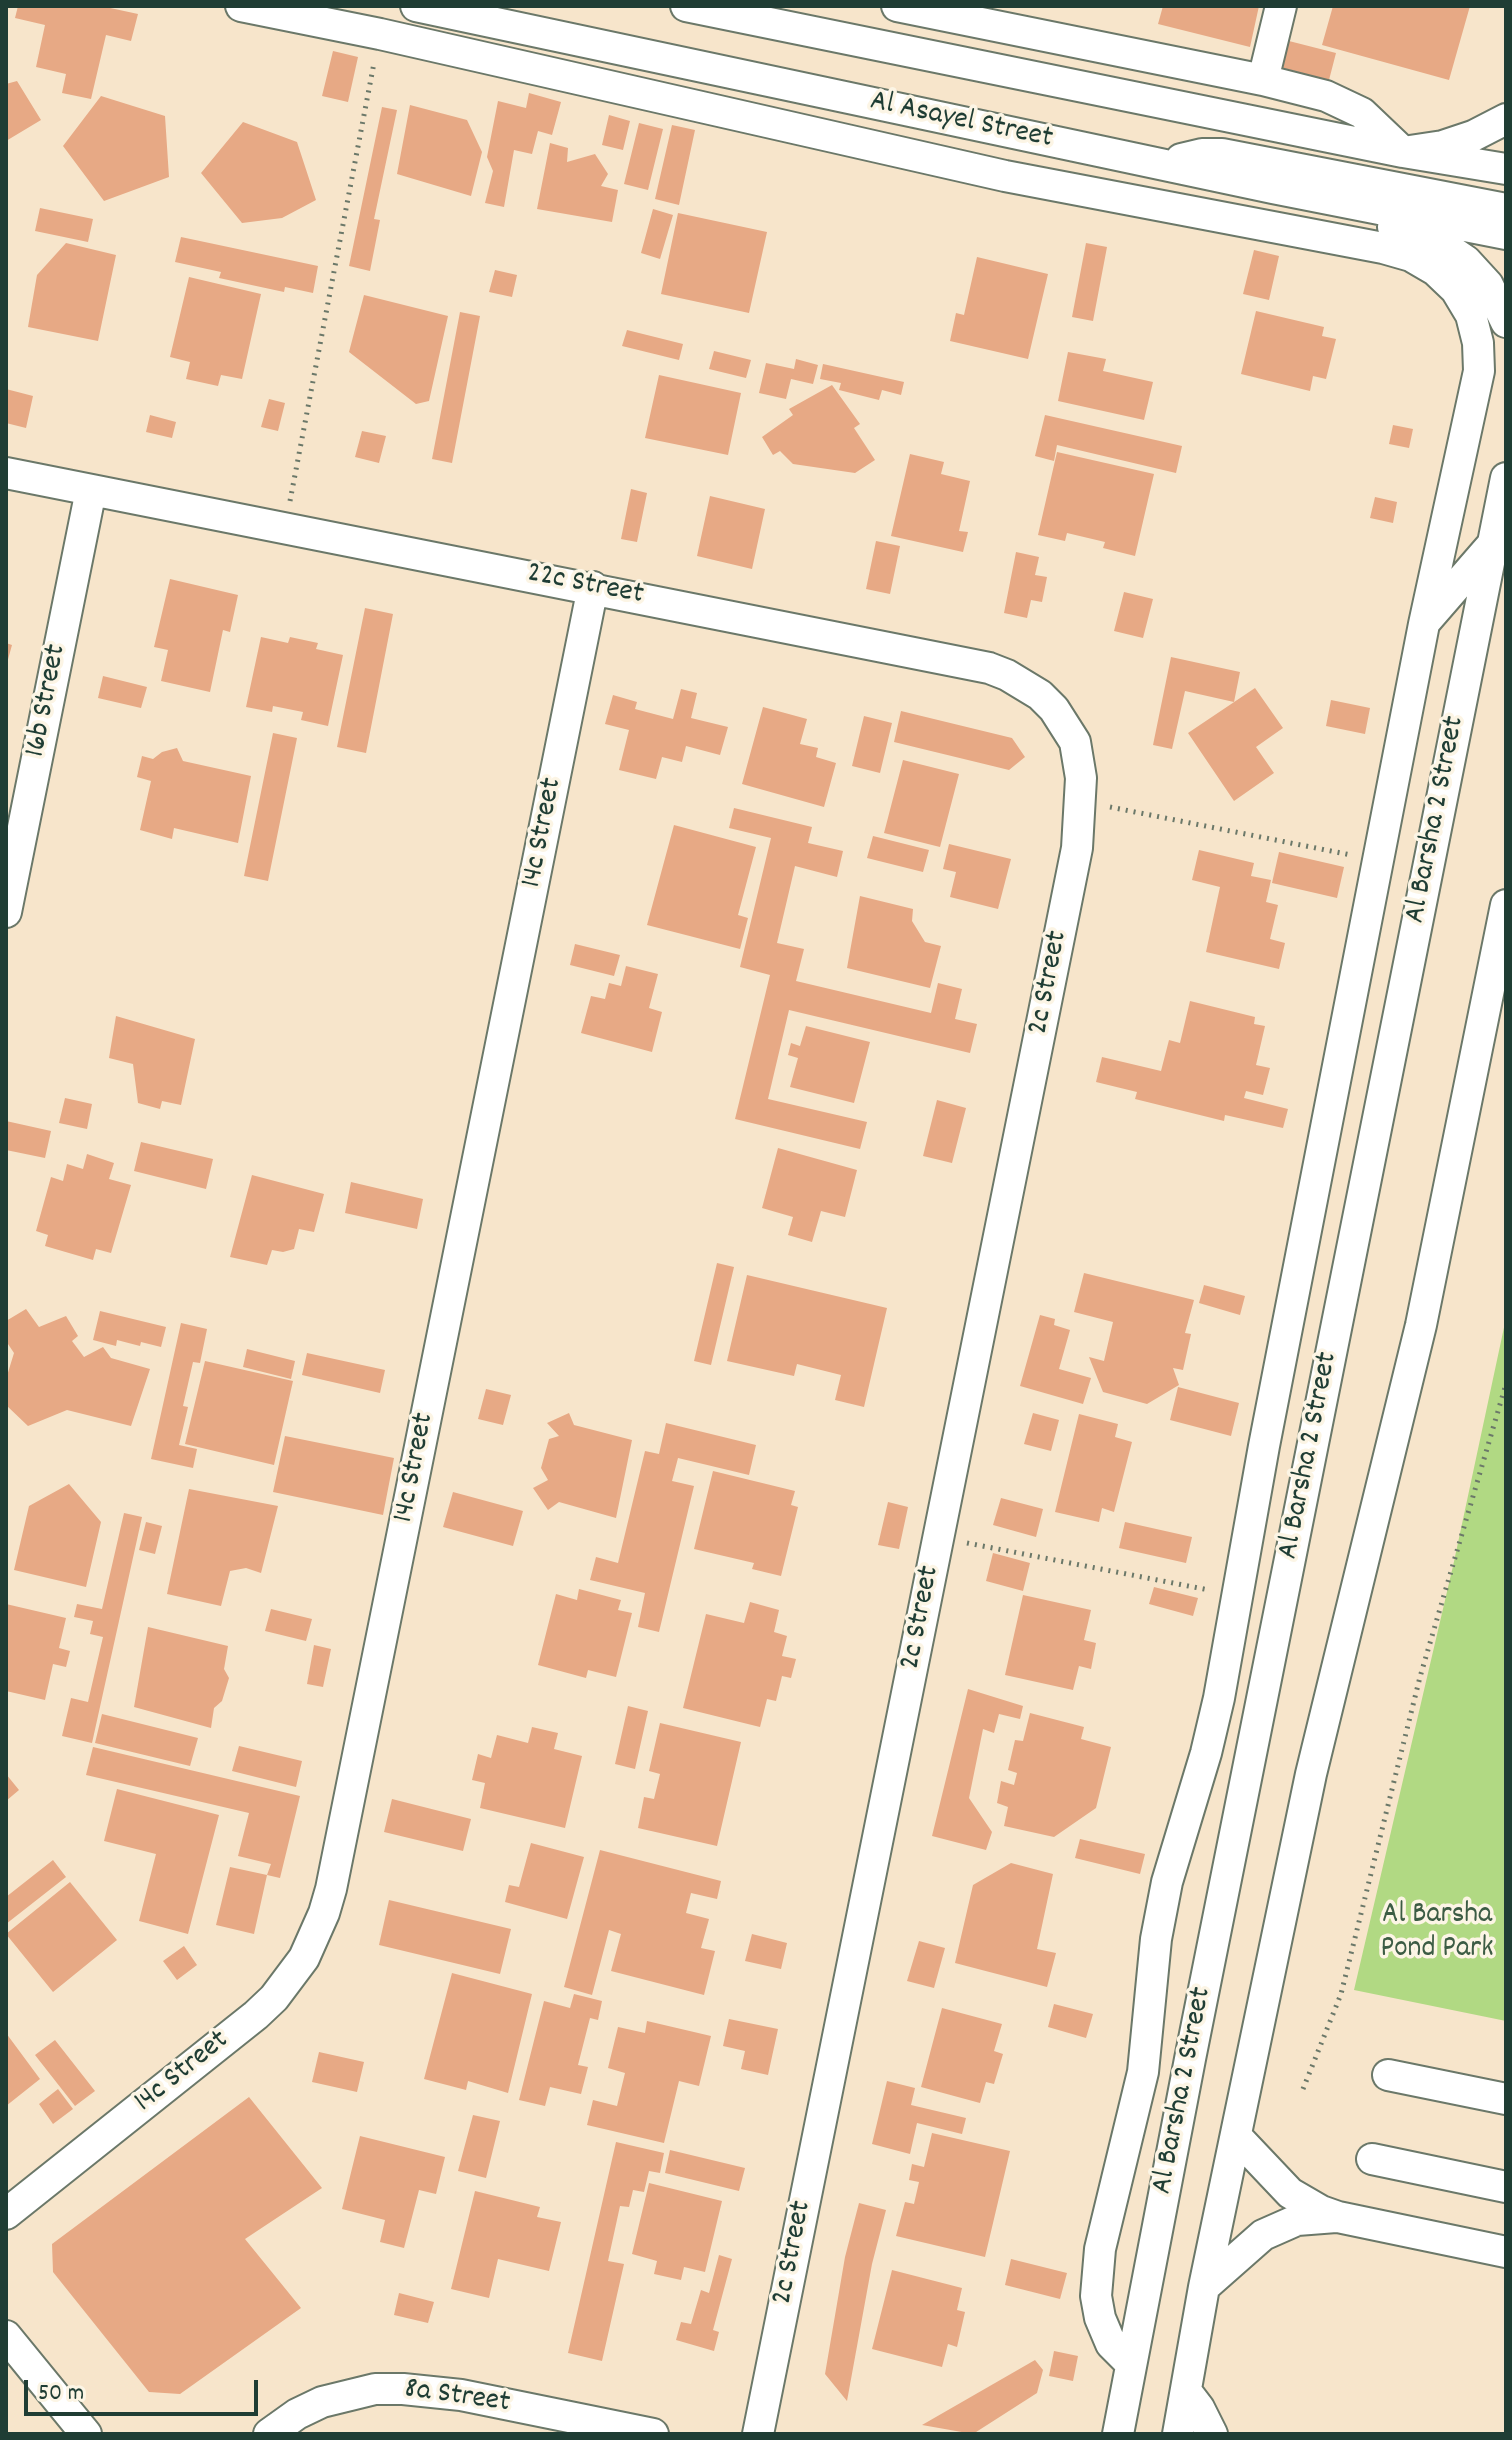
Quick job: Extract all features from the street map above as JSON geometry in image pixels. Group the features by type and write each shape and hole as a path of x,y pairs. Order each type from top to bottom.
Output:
{"street":[{"path":"241,6 380,34 1005,176 1397,252 1435,270 1456,290 1471,315 1478,343 1479,371 1424,624 1206,1753 1167,1882 1156,1939 1143,2072 1096,2272 1096,2296 1104,2332 1131,2364"},
{"name":"Al Asayel Street","path":"416,6 1273,188 1506,234"},
{"name":"Al Asayel Street","path":"686,6 1403,152 1506,169"},
{"path":"897,6 1263,80 1345,103 1375,123 1403,152 1443,146 1473,136 1506,119"},
{"path":"1263,80 1281,6"},
{"path":"1101,194 1110,152"},
{"path":"1168,164 1202,154 1222,154 1506,209"},
{"path":"1273,188 1444,246 1466,261 1488,285 1506,322"},
{"name":"22c Street","path":"6,473 593,587 955,661 1007,675 1040,695 1075,742 1080,759 1081,802"},
{"name":"Al Barsha 2 Street","path":"1120,2420 1506,478"},
{"name":"16b Street","path":"6,912 91,490"},
{"path":"1424,624 1492,544"},
{"name":"14c Street","path":"6,2214 256,2015 282,1988 304,1958 324,1913 593,587"},
{"name":"2c Street","path":"758,2434 1077,848 1081,802"},
{"name":"Al Barsha 2 Street","path":"1178,2434 1204,2287 1314,1759 1421,1325 1506,905"},
{"path":"1388,2075 1506,2099"},
{"path":"1236,2136 1290,2193 1305,2203 1338,2217 1506,2252"},
{"path":"1372,2159 1506,2187"},
{"path":"1204,2287 1263,2235 1297,2220 1338,2217"},
{"path":"6,2336 86,2434"},
{"name":"8a Street","path":"269,2434 297,2414 322,2402 375,2389 403,2389 461,2395 653,2434"},
{"path":"1186,2391 1212,2434"},
{"path":"1096,2434 1120,2420"}],"path":[{"path":"284,529 380,34"},
{"path":"1081,802 1378,861"},
{"path":"1303,2089 1341,1994 1420,1677 1506,1384"},
{"path":"938,1537 1237,1596"}],"green space":[{"name":"Al Barsha Pond Park","path":"1506,1318 1506,2021 1354,1990 1453,1566"}],"building":[{"path":"18,6 101,6 138,14 131,41 106,35 91,99 62,93 66,74 36,67 45,25 15,18"},
{"path":"1163,6 1259,6 1250,47 1158,24"},
{"path":"1333,6 1470,6 1449,80 1322,45"},
{"path":"1289,41 1336,53 1329,80 1283,68"},
{"path":"333,51 358,57 348,102 322,96"},
{"path":"17,81 41,120 6,141 6,84"},
{"path":"529,93 561,102 552,135 538,131 532,154 514,150 504,207 485,203 493,171 487,157 498,101 526,108"},
{"path":"101,96 165,116 169,177 104,201 63,146"},
{"path":"410,105 467,120 482,152 471,196 397,174"},
{"path":"382,107 397,110 374,219 380,220 370,271 349,266"},
{"path":"609,115 630,121 623,150 602,145"},
{"path":"243,122 297,142 316,200 282,218 242,223 201,173"},
{"path":"639,123 663,129 648,190 624,184"},
{"path":"672,125 695,130 679,205 655,199"},
{"path":"550,143 568,148 567,162 595,154 608,174 601,186 618,190 612,222 537,209"},
{"path":"40,208 93,219 88,242 35,231"},
{"path":"653,209 673,215 660,259 641,253"},
{"path":"678,213 767,232 749,313 661,294"},
{"path":"181,237 318,266 313,293 285,287 284,292 219,278 221,272 175,262"},
{"path":"66,243 116,255 98,341 28,327 37,275"},
{"path":"1086,243 1107,247 1093,321 1072,317"},
{"path":"1254,250 1279,256 1269,300 1243,294"},
{"path":"977,257 1048,274 1028,359 950,341 956,313 964,315"},
{"path":"495,270 517,275 512,297 489,292"},
{"path":"189,277 261,294 242,379 221,375 218,386 186,379 190,362 170,357"},
{"path":"364,295 448,316 429,401 416,404 349,352"},
{"path":"1256,311 1324,327 1322,336 1336,339 1326,379 1313,376 1310,391 1241,374"},
{"path":"460,312 480,316 452,463 432,459"},
{"path":"627,330 683,344 679,360 622,346"},
{"path":"714,351 751,360 746,378 709,369"},
{"path":"1068,352 1106,359 1103,371 1153,382 1144,420 1058,401"},
{"path":"796,359 818,365 813,384 791,379 786,399 759,393 766,363 794,369"},
{"path":"823,364 904,382 901,395 882,390 879,400 839,390 841,383 820,379"},
{"path":"659,375 741,393 728,455 645,438"},
{"path":"832,385 860,424 854,428 875,460 855,473 793,464 780,451 773,455 762,437 793,415 789,409"},
{"path":"6,389 33,396 26,428 6,423"},
{"path":"269,399 285,403 278,431 261,427"},
{"path":"150,415 176,422 172,438 146,432"},
{"path":"1045,415 1182,446 1176,473 1057,445 1054,461 1035,456"},
{"path":"1393,425 1413,429 1409,448 1389,444"},
{"path":"362,431 386,436 379,463 355,457"},
{"path":"1057,452 1154,474 1135,556 1103,548 1105,542 1067,533 1065,541 1038,535"},
{"path":"910,454 944,462 941,474 970,481 959,531 968,532 963,552 891,536"},
{"path":"631,489 647,493 637,542 621,539"},
{"path":"710,496 765,509 752,569 697,556"},
{"path":"1375,497 1397,502 1393,523 1370,518"},
{"path":"876,541 900,546 890,594 866,589"},
{"path":"1016,552 1039,557 1035,575 1047,577 1042,602 1031,600 1027,618 1004,613"},
{"path":"170,579 238,595 230,632 223,630 210,692 161,681 168,650 154,647"},
{"path":"1124,592 1153,599 1143,638 1114,631"},
{"path":"365,608 393,614 366,753 337,747"},
{"path":"261,637 288,643 290,637 318,643 316,649 343,655 328,726 301,720 303,712 273,706 272,712 246,707"},
{"path":"6,643 12,645 7,663 6,663"},
{"path":"1171,657 1240,672 1234,702 1185,691 1172,749 1153,745"},
{"path":"103,676 147,687 141,708 98,698"},
{"path":"1255,688 1283,728 1256,747 1274,773 1234,801 1188,733"},
{"path":"681,689 697,693 691,718 728,727 720,755 686,746 682,762 662,757 656,779 619,770 629,730 605,724 613,695 637,702 635,709 673,719"},
{"path":"1331,700 1370,708 1365,734 1326,726"},
{"path":"763,707 807,719 800,744 818,748 816,757 836,763 824,807 742,784"},
{"path":"901,711 1012,738 1025,757 1009,770 894,742"},
{"path":"864,716 892,723 880,773 852,766"},
{"path":"273,733 297,738 268,881 244,876"},
{"path":"177,748 183,761 251,776 238,843 174,828 172,839 140,830 151,781 137,777 142,756 153,759 162,752"},
{"path":"903,760 959,774 940,847 884,833"},
{"path":"734,808 812,827 808,843 843,851 837,877 795,866 777,943 804,949 796,981 931,1013 938,983 962,989 955,1019 977,1024 970,1053 789,1010 768,1099 867,1122 860,1149 735,1119 770,975 740,967 771,838 729,828"},
{"path":"674,825 756,847 738,915 748,918 740,949 647,925"},
{"path":"873,836 929,850 923,872 867,858"},
{"path":"949,844 1011,859 998,909 950,897 956,872 943,869"},
{"path":"1199,850 1254,863 1251,876 1271,880 1266,902 1278,905 1270,939 1285,943 1279,969 1206,952 1220,887 1192,880"},
{"path":"1279,852 1344,867 1337,898 1272,883"},
{"path":"860,896 913,909 912,921 925,942 941,946 930,988 847,968"},
{"path":"575,944 620,955 614,976 570,965"},
{"path":"626,966 658,974 649,1008 662,1012 652,1052 581,1033 591,996 605,999 609,983 621,986"},
{"path":"1190,1001 1255,1017 1254,1024 1265,1026 1256,1065 1270,1068 1263,1095 1246,1091 1244,1098 1288,1109 1283,1128 1225,1115 1224,1121 1135,1099 1137,1092 1096,1082 1102,1057 1161,1071 1169,1040 1180,1043"},
{"path":"116,1016 195,1039 181,1105 162,1101 160,1109 138,1103 133,1064 109,1058"},
{"path":"806,1026 870,1042 854,1103 790,1087 798,1058 788,1055 791,1043 800,1046"},
{"path":"65,1098 92,1104 87,1129 59,1123"},
{"path":"937,1100 966,1108 952,1163 923,1156"},
{"path":"6,1121 51,1131 45,1158 6,1150"},
{"path":"141,1142 213,1159 206,1189 134,1171"},
{"path":"778,1148 857,1170 845,1217 821,1211 812,1242 788,1235 793,1217 762,1208"},
{"path":"87,1154 114,1163 109,1179 131,1185 111,1253 96,1249 93,1260 45,1246 48,1235 36,1231 51,1177 63,1181 67,1164 83,1169"},
{"path":"252,1175 324,1194 314,1232 299,1229 294,1249 283,1252 272,1250 267,1265 230,1257"},
{"path":"351,1182 423,1199 417,1229 345,1213"},
{"path":"717,1263 734,1267 711,1365 694,1361"},
{"path":"1084,1273 1194,1300 1185,1333 1191,1334 1183,1370 1173,1368 1179,1385 1147,1404 1103,1392 1089,1357 1104,1361 1113,1322 1074,1312"},
{"path":"747,1275 887,1308 864,1407 835,1400 841,1375 797,1364 794,1376 727,1361"},
{"path":"1204,1285 1245,1296 1240,1315 1199,1303"},
{"path":"26,1309 39,1327 66,1316 78,1336 72,1341 84,1357 103,1347 111,1358 150,1369 131,1426 67,1410 28,1426 6,1405 6,1379 14,1353 6,1341 6,1321"},
{"path":"100,1311 166,1327 161,1347 117,1340 116,1346 93,1340"},
{"path":"1040,1315 1055,1319 1054,1325 1070,1330 1059,1369 1091,1378 1083,1404 1020,1386"},
{"path":"181,1323 207,1329 200,1363 193,1362 183,1406 188,1407 179,1445 197,1449 193,1468 151,1459"},
{"path":"247,1349 295,1361 291,1379 243,1367"},
{"path":"307,1353 385,1370 380,1393 302,1375"},
{"path":"205,1361 293,1381 274,1465 185,1444"},
{"path":"1178,1387 1239,1403 1231,1436 1170,1420"},
{"path":"486,1389 511,1395 503,1425 478,1419"},
{"path":"569,1413 574,1425 632,1440 616,1518 559,1502 548,1510 533,1488 548,1480 541,1468 549,1439 559,1436 547,1423"},
{"path":"1033,1413 1059,1420 1051,1451 1024,1444"},
{"path":"1079,1414 1118,1424 1115,1437 1132,1442 1114,1512 1102,1508 1099,1522 1055,1512"},
{"path":"666,1423 756,1445 749,1475 678,1458 672,1481 694,1486 659,1632 638,1627 645,1593 590,1580 596,1557 618,1563 645,1451 659,1454"},
{"path":"285,1436 394,1458 383,1515 273,1492"},
{"path":"713,1471 795,1491 791,1505 798,1507 781,1576 752,1569 754,1563 694,1549"},
{"path":"69,1484 101,1522 86,1587 14,1570 29,1506"},
{"path":"189,1489 278,1506 261,1573 246,1568 230,1571 221,1606 167,1594"},
{"path":"453,1492 523,1511 513,1546 443,1527"},
{"path":"1001,1498 1043,1509 1036,1537 993,1525"},
{"path":"888,1502 908,1507 899,1549 878,1545"},
{"path":"124,1513 142,1517 92,1743 62,1736 71,1698 88,1702 103,1637 90,1634 93,1621 74,1617 77,1604 102,1609"},
{"path":"146,1522 162,1526 155,1554 139,1550"},
{"path":"1125,1522 1192,1537 1186,1563 1119,1548"},
{"path":"993,1553 1030,1563 1023,1591 986,1581"},
{"path":"1154,1587 1198,1598 1193,1616 1149,1604"},
{"path":"579,1589 621,1600 618,1610 632,1613 616,1677 588,1670 586,1678 538,1665 556,1594 577,1600"},
{"path":"1023,1595 1091,1610 1084,1640 1096,1643 1091,1669 1079,1666 1073,1690 1005,1675"},
{"path":"750,1602 779,1610 774,1632 787,1636 782,1656 796,1659 791,1678 782,1676 776,1701 767,1699 760,1727 683,1708 706,1614 744,1623"},
{"path":"6,1604 66,1618 59,1648 70,1651 66,1667 53,1664 45,1700 6,1691"},
{"path":"271,1609 312,1619 306,1641 265,1631"},
{"path":"148,1627 228,1646 224,1669 229,1678 222,1701 214,1708 211,1728 134,1707"},
{"path":"314,1645 331,1649 323,1687 307,1684"},
{"path":"968,1689 1023,1706 1020,1719 999,1714 994,1733 983,1729 969,1798 992,1832 986,1850 932,1836"},
{"path":"628,1706 648,1711 635,1769 615,1764"},
{"path":"1030,1713 1084,1727 1081,1739 1111,1747 1096,1808 1054,1837 1004,1826 1008,1807 997,1803 1001,1781 1014,1785 1017,1773 1008,1770 1015,1740 1023,1741"},
{"path":"102,1714 198,1738 190,1766 95,1743"},
{"path":"660,1723 741,1742 717,1846 638,1828 644,1797 654,1799 660,1774 649,1771"},
{"path":"532,1727 558,1733 554,1749 582,1756 565,1828 480,1808 485,1783 472,1780 478,1754 491,1758 497,1735 528,1743"},
{"path":"239,1746 302,1761 296,1787 232,1771"},
{"path":"93,1747 300,1796 280,1878 267,1875 271,1864 238,1856 249,1813 86,1775"},
{"path":"6,1774 19,1790 6,1801"},
{"path":"117,1789 219,1815 188,1934 139,1921 156,1854 104,1841"},
{"path":"392,1799 471,1819 463,1851 384,1832"},
{"path":"1080,1839 1145,1854 1140,1874 1075,1858"},
{"path":"531,1843 584,1857 567,1919 505,1902 509,1885 519,1887"},
{"path":"600,1850 721,1881 717,1899 691,1893 686,1913 709,1919 701,1948 715,1951 704,1995 611,1971 621,1934 609,1930 592,1995 564,1987"},
{"path":"53,1860 66,1877 6,1924 6,1897"},
{"path":"1011,1863 1053,1874 1037,1949 1056,1953 1047,1987 955,1963 973,1885"},
{"path":"230,1867 267,1875 254,1934 216,1925"},
{"path":"70,1882 117,1940 53,1992 6,1934"},
{"path":"389,1900 511,1929 500,1974 379,1945"},
{"path":"752,1934 787,1943 781,1969 745,1961"},
{"path":"919,1941 945,1948 934,1988 907,1981"},
{"path":"184,1946 197,1965 177,1980 163,1961"},
{"path":"452,1973 532,1994 508,2093 468,2081 466,2090 424,2079"},
{"path":"574,1994 602,2001 598,2020 590,2018 578,2065 588,2067 581,2094 550,2087 545,2106 519,2100 544,2001 570,2008"},
{"path":"1054,2004 1093,2014 1086,2038 1048,2027"},
{"path":"942,2008 1002,2024 994,2051 1003,2054 994,2084 986,2082 980,2103 921,2087"},
{"path":"729,2019 778,2029 768,2075 741,2069 745,2051 723,2046"},
{"path":"647,2021 711,2036 699,2086 679,2081 664,2143 587,2125 593,2100 617,2106 625,2073 608,2068 618,2027 645,2033"},
{"path":"6,2033 40,2079 6,2106"},
{"path":"55,2040 95,2091 75,2106 35,2055"},
{"path":"319,2052 364,2062 357,2092 312,2082"},
{"path":"887,2081 915,2088 911,2105 966,2118 962,2134 917,2123 910,2154 872,2144"},
{"path":"58,2089 73,2109 53,2124 39,2104"},
{"path":"249,2097 322,2188 245,2239 301,2308 180,2394 149,2392 53,2272 52,2244"},
{"path":"473,2115 500,2121 486,2178 458,2171"},
{"path":"932,2133 1010,2151 985,2257 896,2236 905,2202 914,2204 919,2182 909,2180 912,2164 924,2167"},
{"path":"360,2136 445,2157 436,2194 419,2190 404,2248 380,2242 385,2220 342,2209"},
{"path":"616,2142 664,2153 660,2173 649,2171 644,2192 633,2190 629,2207 620,2206 608,2261 624,2264 602,2361 568,2353"},
{"path":"670,2150 745,2168 739,2191 665,2173"},
{"path":"649,2183 722,2201 705,2272 684,2267 681,2280 654,2274 657,2261 632,2254"},
{"path":"475,2191 540,2207 537,2217 561,2222 549,2271 498,2259 489,2298 451,2289"},
{"path":"859,2203 886,2210 872,2264 847,2401 825,2374 845,2257"},
{"path":"719,2255 732,2259 713,2330 719,2332 714,2351 676,2340 681,2322 691,2324 701,2290 709,2293"},
{"path":"1011,2259 1067,2273 1060,2299 1005,2285"},
{"path":"892,2270 962,2288 957,2310 965,2312 957,2347 948,2344 942,2367 872,2349"},
{"path":"399,2293 434,2302 428,2323 394,2315"},
{"path":"1054,2351 1078,2356 1073,2381 1049,2376"},
{"path":"1035,2360 1043,2370 1037,2393 973,2434 922,2425"}]}
